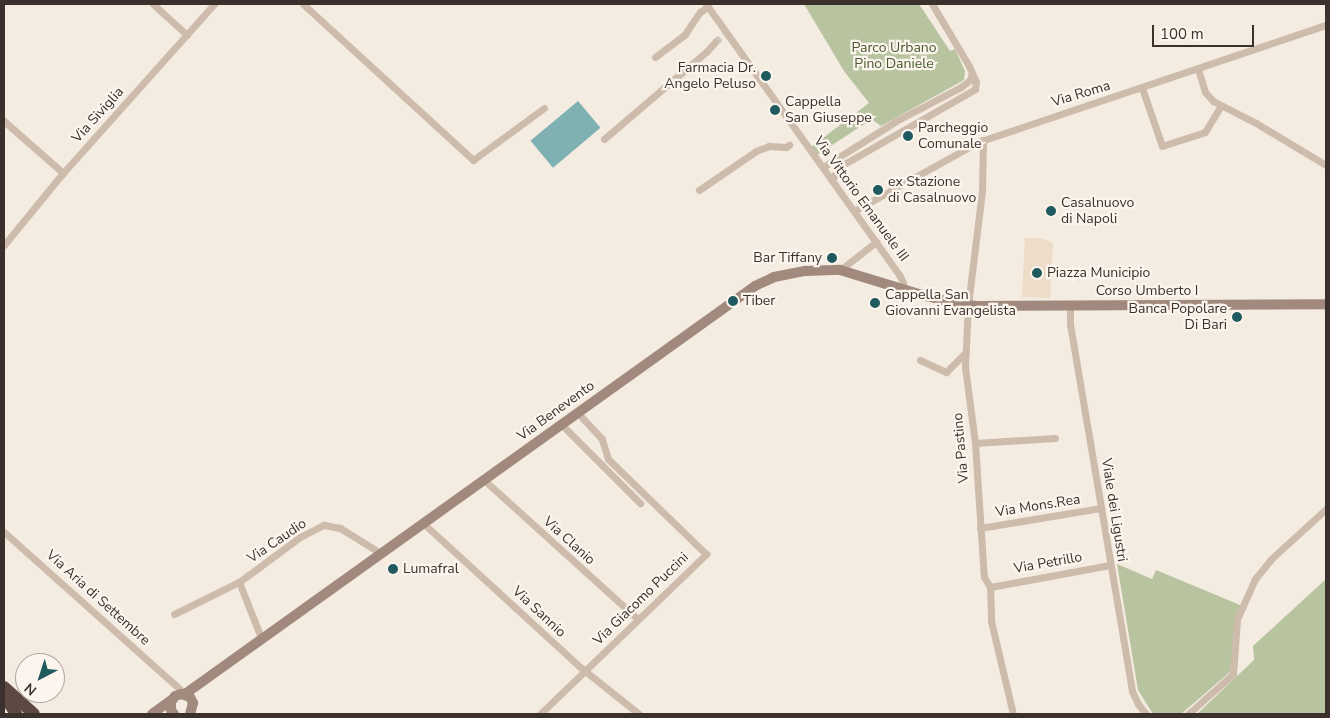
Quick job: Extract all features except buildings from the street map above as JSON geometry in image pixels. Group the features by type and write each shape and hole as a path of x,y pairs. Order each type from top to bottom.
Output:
{"highway":[{"path":"4,687 34,714"},
{"path":"4,696 16,714"}],"main road":[{"name":"Via Benevento","path":"190,714 194,706 181,697 196,689 577,412 755,286 790,274 840,270 902,289 968,305"},
{"name":"Corso Umberto I","path":"968,305 1326,304"},
{"path":"152,714 181,697"},
{"path":"174,714 170,706 181,697"},
{"path":"181,697 203,714"}],"street":[{"path":"153,4 187,35"},
{"name":"Via Siviglia","path":"4,245 63,173 214,4"},
{"path":"303,4 473,160 544,108"},
{"path":"832,180 839,166 972,92 977,85 932,4"},
{"path":"656,57 685,34 707,5"},
{"name":"Via Vittorio Emanuele III","path":"707,5 725,34 799,138 832,180 900,276 903,284 902,289"},
{"name":"Via Roma","path":"854,211 983,140 1326,25"},
{"path":"604,139 708,51 715,42"},
{"path":"1198,69 1208,96 1326,165"},
{"path":"823,168 896,121 961,87 970,80 972,73"},
{"path":"1142,88 1162,146 1205,132 1221,105"},
{"path":"4,121 63,173"},
{"name":"Via Pastino","path":"983,140 982,191 968,305 965,353 975,443 984,576 990,587 991,620 1013,714"},
{"path":"699,190 756,151 769,146 786,147 789,145"},
{"path":"840,270 876,242"},
{"name":"Viale dei Ligustri","path":"1070,306 1070,324 1132,691 1138,704 1146,714"},
{"path":"920,360 946,372 965,353"},
{"name":"Via Giacomo Puccini","path":"540,714 706,554 608,459 602,439 577,412"},
{"path":"561,424 640,503"},
{"path":"975,443 1055,438"},
{"name":"Via Clanio","path":"484,480 638,620"},
{"name":"Via Mons.Rea","path":"980,528 1101,508"},
{"path":"1188,714 1234,674 1237,619 1255,579 1266,565 1326,509"},
{"name":"Via Sannio","path":"424,524 585,671 639,714"},
{"name":"Via Caudio","path":"174,614 240,582 300,537 324,525 340,528 382,554"},
{"name":"Via Aria di Settembre","path":"4,532 174,683 181,697"},
{"name":"Via Petrillo","path":"990,587 1110,566"},
{"path":"240,582 262,640"}],"green space":[{"name":"Parco Urbano Pino Daniele","path":"804,4 919,4 950,51 955,49 965,71 964,80 881,126 874,121 869,121 817,155 811,147 869,103 844,71"},
{"path":"1117,564 1152,579 1156,570 1240,605 1230,672 1181,714 1153,714 1138,690"},
{"path":"1326,579 1326,714 1197,714 1254,660 1253,646"}],"shaded area":[{"name":"Piazza Municipio","path":"1025,238 1041,238 1053,243 1050,298 1022,297"}],"water":[{"path":"578,101 600,128 553,168 531,141"}],"tunnel":[{"path":"715,42 724,35"}],"place":[{"name":"Farmacia Dr. Angelo Peluso","path":"766,76"},
{"name":"Cappella San Giuseppe","path":"775,110"},
{"name":"Parcheggio Comunale","path":"908,136"},
{"name":"ex Stazione di Casalnuovo","path":"878,190"},
{"name":"Casalnuovo di Napoli","path":"1051,211"},
{"name":"Bar Tiffany","path":"832,258"},
{"name":"Piazza Municipio","path":"1037,273"},
{"name":"Tiber","path":"733,301"},
{"name":"Cappella San Giovanni Evangelista","path":"875,303"},
{"name":"Banca Popolare Di Bari","path":"1237,317"},
{"name":"Lumafral","path":"393,569"}]}
